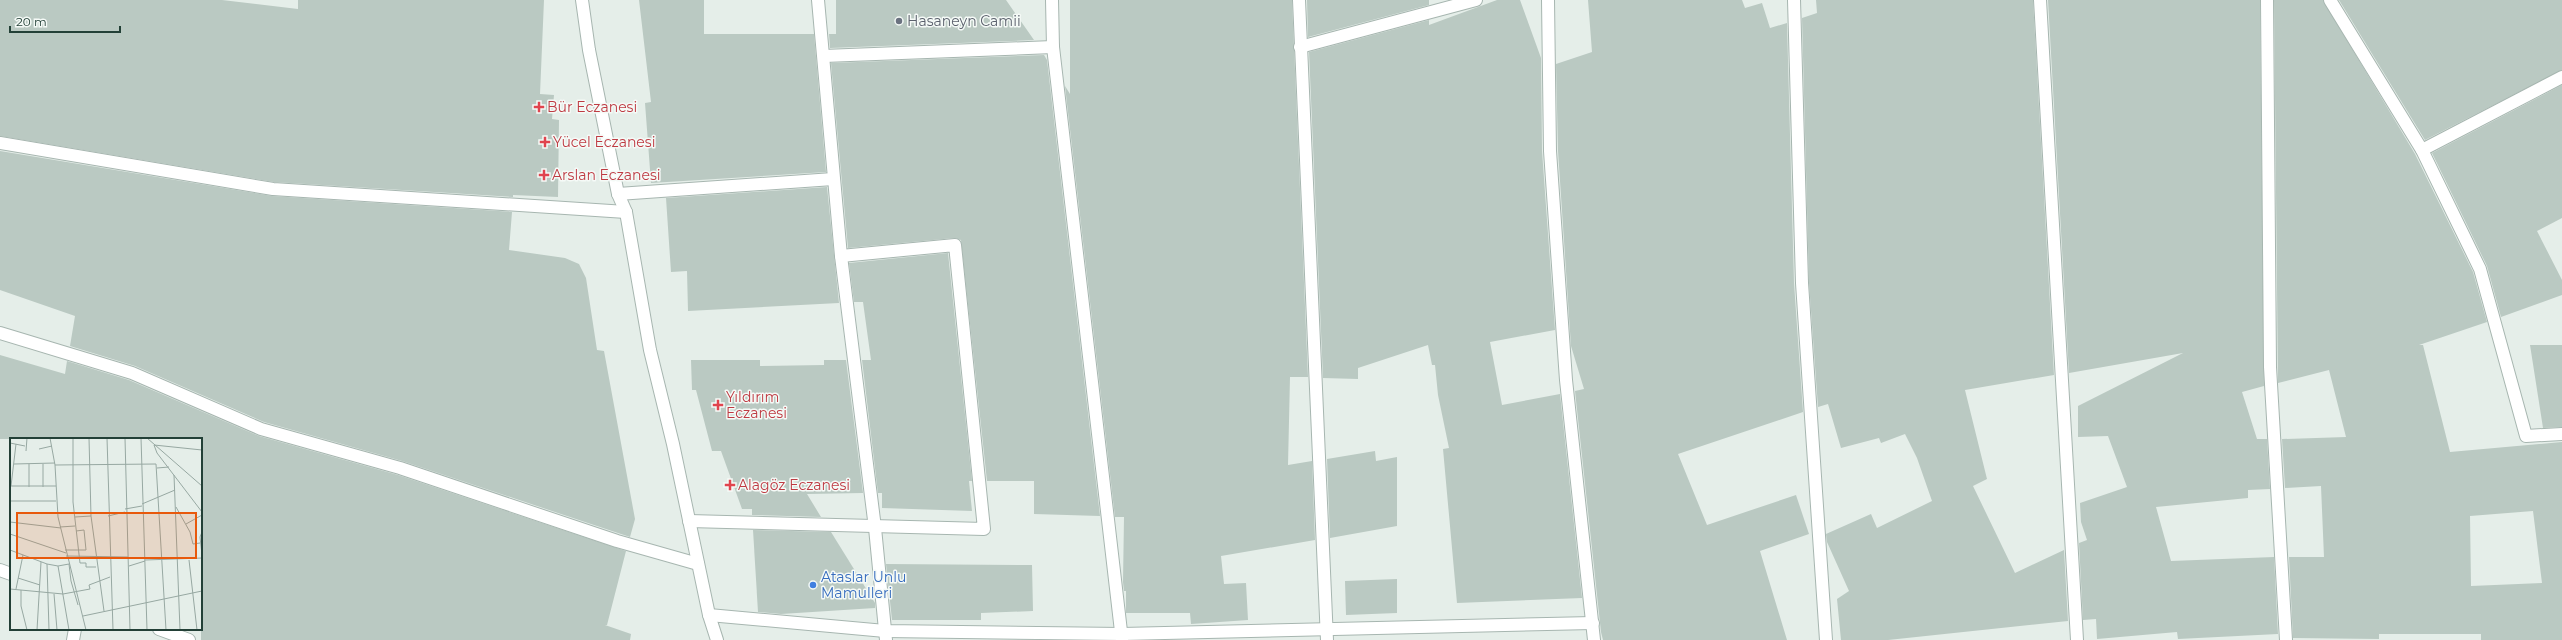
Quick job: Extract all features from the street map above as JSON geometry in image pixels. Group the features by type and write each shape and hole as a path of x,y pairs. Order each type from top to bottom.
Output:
{"street":[{"path":"582,0 589,50 618,194 626,212 650,350 673,444 709,615 717,640"},
{"path":"818,0 840,256 875,528 886,635"},
{"path":"1052,0 1053,47 1122,637"},
{"path":"1299,0 1327,635"},
{"path":"1300,47 1476,0"},
{"path":"1548,0 1550,151 1566,372 1594,640"},
{"path":"1794,0 1802,282 1826,640"},
{"path":"2040,0 2077,640"},
{"path":"2267,0 2270,367 2286,640"},
{"path":"2330,0 2422,150 2480,268 2526,436 2562,434"},
{"path":"824,56 1053,47"},
{"path":"2422,150 2562,77"},
{"path":"0,142 273,189 626,212"},
{"path":"618,194 833,179"},
{"path":"689,521 875,528 984,529 955,245 840,256"},
{"path":"0,333 132,373 261,429 400,468 617,541 698,564"},
{"path":"0,570 10,574"},
{"path":"709,615 886,635 1122,637 1327,635 1593,623"},
{"path":"73,640 75,630"},
{"path":"161,630 189,640"}],"building":[{"path":"0,0 222,0 298,9 298,0 544,0 540,94 554,95 552,119 559,120 558,197 513,195 513,197 274,182 0,136"},
{"path":"639,0 704,0 704,34 814,34 826,172 651,183 645,103 651,102"},
{"name":"Hasaneyn Camii","path":"836,0 1006,0 1034,40 830,48 829,34 836,34"},
{"path":"1070,0 1292,0 1308,377 1290,377 1288,465 1312,461 1315,540 1221,556 1224,584 1246,583 1248,620 1191,624 1190,613 1126,613 1126,591 1124,591 1123,582 1124,517 1115,517 1065,86 1070,94"},
{"path":"1307,0 1429,0 1429,5 1308,37"},
{"path":"1497,0 1520,0 1541,58 1542,151 1555,330 1490,342 1502,405 1560,394 1582,598 1457,603 1443,449 1449,448 1438,395 1435,365 1432,365 1428,345 1358,368 1358,379 1323,378 1309,52 1429,20 1429,25"},
{"path":"1588,0 1742,0 1745,8 1762,3 1770,28 1787,23 1794,283 1803,412 1678,454 1707,525 1796,495 1809,534 1760,551 1787,640 1603,640 1575,391 1584,389 1571,346 1558,151 1556,64 1592,52"},
{"path":"1816,0 2033,0 2054,375 1965,390 1987,479 1973,486 2015,573 2064,550 2068,621 1888,640 1841,640 1837,599 1849,591 1827,542 1826,534 1871,514 1877,528 1932,501 1917,458 1905,434 1881,443 1879,438 1841,448 1828,404 1818,407 1809,283 1802,18 1817,13"},
{"path":"2048,0 2260,0 2264,386 2242,392 2257,439 2267,439 2270,489 2248,490 2248,498 2156,507 2171,561 2274,557 2278,634 2178,639 2177,632 2097,639 2096,619 2083,620 2079,543 2087,540 2081,522 2080,503 2127,487 2108,436 2078,437 2078,406 2183,353 2069,373"},
{"path":"2274,0 2323,0 2415,154 2473,272 2487,322 2419,345 2423,345 2450,452 2562,442 2562,640 2481,640 2481,634 2379,634 2379,639 2293,638 2289,557 2324,557 2321,486 2285,488 2282,439 2346,437 2329,370 2278,383","holes":["2533,511 2542,583 2471,586 2470,516"]},
{"path":"2339,0 2562,0 2562,70 2425,140"},
{"path":"1044,55 1047,60 1100,516 1034,514 1034,481 987,481 961,240 954,238 848,248 831,63"},
{"path":"2562,85 2562,218 2537,231 2562,280 2562,295 2501,317 2487,266 2432,153"},
{"path":"0,151 272,196 512,212 509,250 565,258 579,264 586,278 597,350 604,351 635,519 630,537 402,461 264,422 135,366 70,346 75,316 0,290"},
{"path":"827,187 839,303 688,311 687,271 671,272 666,198"},
{"path":"948,253 972,481 969,481 972,511 882,508 882,493 878,493 862,360 871,360 863,302 854,302 849,263"},
{"path":"2530,345 2562,345 2562,427 2543,428"},
{"path":"0,355 65,374 67,361 129,380 259,436 398,475 626,551 607,625 605,625 631,634 630,640 201,640 202,438 0,439"},
{"path":"691,360 760,360 760,366 824,365 824,360 846,360 863,493 807,494 821,517 752,515 752,509 742,509 721,451 712,451 696,390 692,390"},
{"path":"1375,451 1376,461 1397,457 1397,526 1330,538 1327,459"},
{"name":"Ataslar Unlu Mamulleri","path":"753,530 831,532 875,603 875,608 781,614 758,612"},
{"path":"886,564 1032,565 1033,611 981,613 981,620 892,620"},
{"path":"1397,579 1397,613 1346,615 1345,581"}],"place":[{"name":"Hasaneyn Camii","path":"899,21"},
{"name":"Bür Eczanesi","path":"539,107"},
{"name":"Yücel Eczanesi","path":"545,142"},
{"name":"Arslan Eczanesi","path":"544,175"},
{"name":"Yıldırım Eczanesi","path":"718,405"},
{"name":"Alagöz Eczanesi","path":"730,485"},
{"name":"Ataslar Unlu Mamulleri","path":"813,585"}]}
